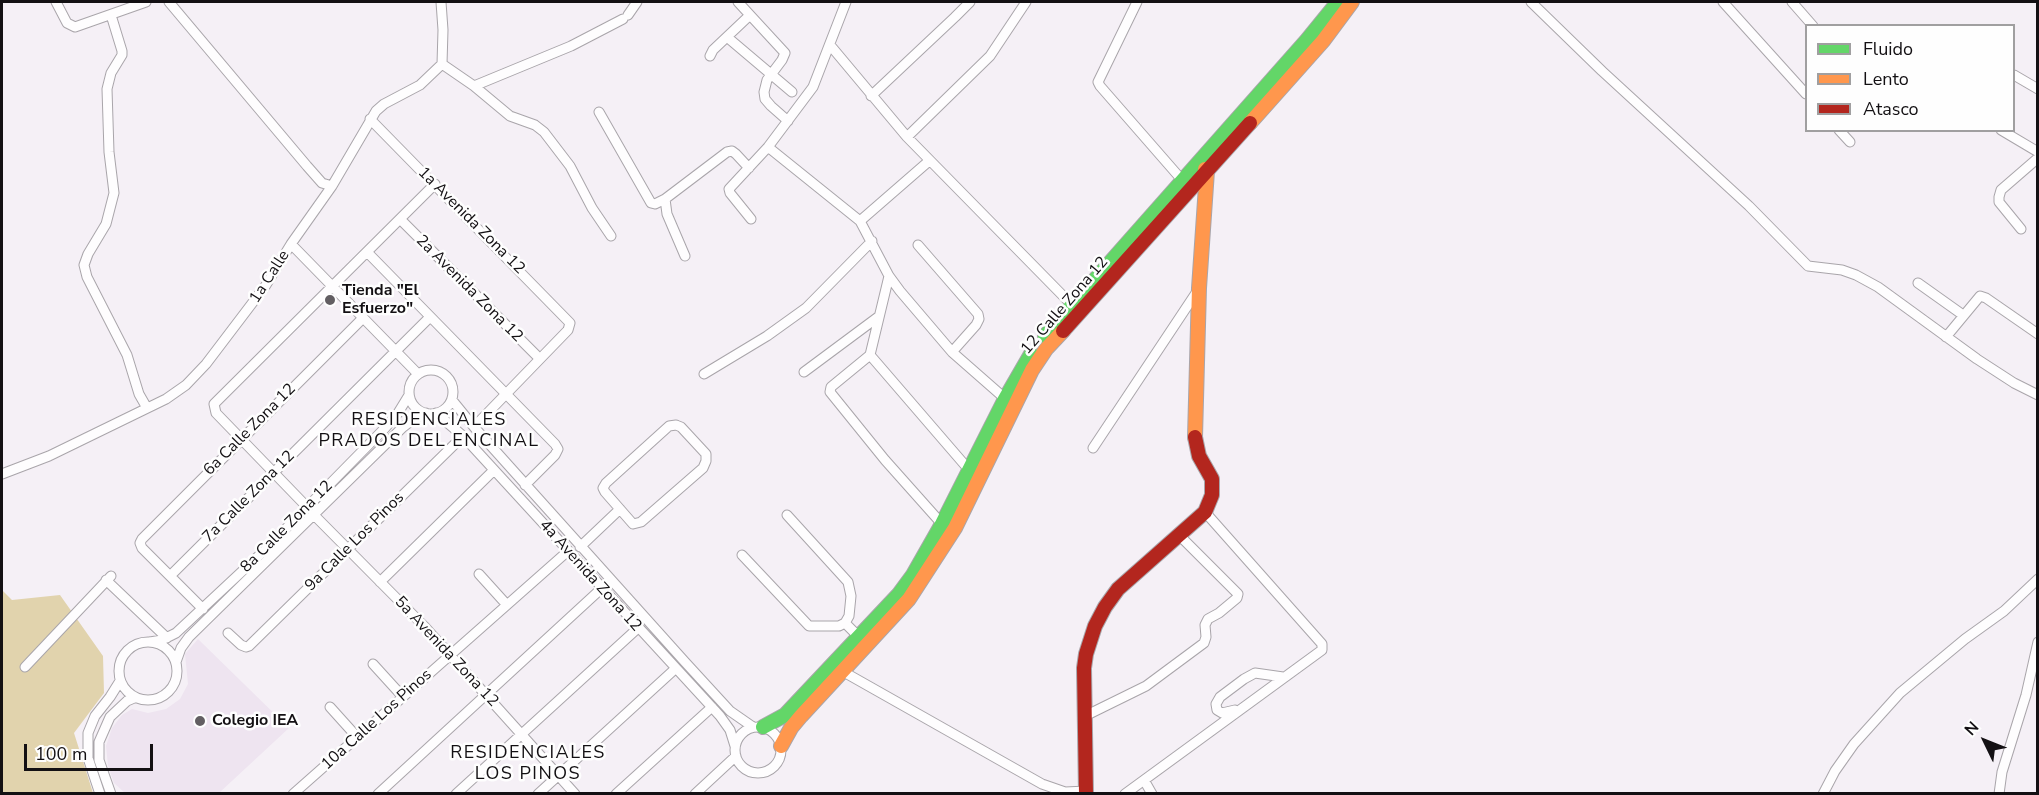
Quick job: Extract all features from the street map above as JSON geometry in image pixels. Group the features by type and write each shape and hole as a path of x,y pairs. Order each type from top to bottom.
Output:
{"street":[{"path":"56,2 67,23 72,27 78,27 146,2"},
{"path":"169,2 322,183 332,186"},
{"path":"441,2 442,64 474,86 510,116 535,125 550,138 570,166 592,208 611,236"},
{"path":"474,86 561,51 625,17 637,2"},
{"path":"738,2 785,53 765,86 765,99 788,121"},
{"path":"751,219 729,191 768,147 813,87 846,2"},
{"path":"871,96 969,2"},
{"path":"907,137 990,56 1026,2"},
{"path":"1137,2 1098,82 1182,180"},
{"name":"12 Calle Zona 12","path":"758,727 771,724 785,715 899,594 913,575 1010,402 1046,349 1202,167 1338,2"},
{"name":"12 Calle Zona 12","path":"782,746 795,722 909,599 955,528 1037,345 1182,180 1202,167 1323,41 1352,2"},
{"path":"1532,2 1602,71 1749,206 1808,266 1842,270 1878,287 1996,372 2037,395"},
{"path":"1722,2 1805,93"},
{"path":"1792,2 1812,24"},
{"path":"111,15 122,51 107,89 109,152 114,193 106,224 84,265 87,277 127,355 139,394 147,408"},
{"path":"710,56 750,15"},
{"path":"727,37 792,92"},
{"path":"830,45 871,96 929,161 1072,305"},
{"name":"1a Calle","path":"2,474 49,456 176,392 206,364 255,301 332,186 376,111 384,104 420,85 442,64"},
{"path":"2015,76 2037,89"},
{"path":"599,112 651,203 655,204 665,199 727,152 736,154 748,168"},
{"name":"1a Avenida Zona 12","path":"370,119 566,317 570,325 568,330 539,358"},
{"path":"1841,132 1850,142"},
{"path":"2004,132 2037,152"},
{"path":"768,147 860,220 889,276 900,291 952,352 1010,402"},
{"path":"2021,229 1999,202 1999,197 2001,190 2037,158"},
{"path":"860,220 929,161"},
{"path":"842,671 1042,784 1065,792 1087,792 1084,668 1086,654 1100,616 1118,589 1205,512 1211,501 1212,479 1199,456 1195,439 1202,167"},
{"path":"307,507 240,440 213,407 219,398 435,184"},
{"path":"665,199 667,214 686,256"},
{"name":"2a Avenida Zona 12","path":"400,219 539,358"},
{"path":"704,374 767,336 806,308 872,242"},
{"path":"291,244 418,374"},
{"path":"918,245 978,314 979,319 976,325 952,352"},
{"path":"367,252 555,444 558,449 555,455 525,485"},
{"path":"889,276 870,355 831,387 830,392 885,460 942,524"},
{"path":"1918,283 1963,315"},
{"path":"1094,448 1199,288"},
{"path":"1946,337 1977,298 1983,296 2037,334"},
{"name":"7a Calle Zona 12","path":"170,576 430,317"},
{"path":"804,372 878,317"},
{"name":"6a Calle Zona 12","path":"170,576 142,548 140,543 143,537 363,318"},
{"path":"870,355 970,471"},
{"path":"474,427 539,358"},
{"path":"431,370 444,374 452,386 452,400 448,406 431,414 415,407 409,395 411,383 418,374 431,370"},
{"name":"8a Calle Zona 12","path":"150,642 167,638 183,628 203,609 392,421 409,395"},
{"name":"4a Avenida Zona 12","path":"452,400 580,547 730,711 758,727"},
{"name":"8a Calle Zona 12","path":"176,662 189,637 402,428 411,421 431,414"},
{"name":"4a Avenida Zona 12","path":"431,414 463,436 712,707 726,723 735,746"},
{"path":"676,425 681,428 706,454 703,468 641,522 633,524 620,509 603,488 669,426 676,425"},
{"name":"9a Calle Los Pinos","path":"228,633 246,647 463,436"},
{"path":"380,582 494,470"},
{"path":"580,547 620,509"},
{"path":"1125,794 1322,650 1322,644 1205,512"},
{"path":"742,555 809,626 839,626 845,623 849,616 851,596 848,582 787,514"},
{"name":"5a Avenida Zona 12","path":"314,515 450,655 575,794"},
{"path":"1085,716 1146,686 1204,643 1205,625 1208,620 1237,598 1238,594 1179,535"},
{"name":"10a Calle Los Pinos","path":"294,794 568,550"},
{"path":"479,574 507,605"},
{"path":"170,576 203,609"},
{"path":"25,667 64,623 109,578 167,638"},
{"path":"1823,794 1834,771 1854,744 1900,693 1965,639 2004,611 2037,579"},
{"path":"378,794 602,588"},
{"path":"845,623 859,637"},
{"path":"456,794 638,628"},
{"path":"141,642 150,642 166,648 176,662 176,680 167,694 151,701 134,698 123,688 120,681 118,668 121,659 126,651 141,642"},
{"path":"1999,794 2000,781 2026,695 2037,642"},
{"path":"373,664 403,697"},
{"path":"538,794 675,669"},
{"path":"1241,708 1222,713 1217,710 1216,704 1220,697 1255,673 1283,677"},
{"path":"100,794 88,758 88,733 95,716 120,681"},
{"path":"111,794 99,760 99,742 110,717 127,701 134,698"},
{"path":"330,707 357,737"},
{"path":"616,794 712,707"},
{"path":"758,727 775,733 782,746 782,753 776,766 763,773 743,768 736,756 735,746 741,733 758,727"},
{"path":"695,794 736,756"},
{"path":"1144,780 1152,794"},
{"path":"2000,781 2008,794"}],"shaded area":[{"path":"2,590 12,600 60,595 103,656 104,693 74,733 93,793 2,793"},
{"name":"Colegio IEA","path":"198,639 289,728 219,793 125,793 114,783 108,766 106,746 112,728 122,715 132,709 148,713 166,709 180,699 188,684 185,654"}],"traffic: fast":[{"path":"1045,336 1338,2"},
{"path":"763,727 785,715 899,594 913,575 1031,354"}],"traffic: slow":[{"path":"1250,123 1323,41 1352,2"},
{"path":"1195,437 1199,288 1207,171 1205,169"},
{"path":"781,746 801,716 909,599 955,528 1032,370 1046,349 1063,331"}],"traffic: jam":[{"path":"1063,331 1250,123"},
{"path":"1086,794 1084,668 1086,654 1095,626 1118,589 1205,512 1212,495 1212,479 1199,456 1195,437"}],"place":[{"name":"Tienda \"El Esfuerzo\"","path":"330,300"},
{"name":"Colegio IEA","path":"200,721"}],"district":[{"name":"RESIDENCIALES PRADOS DEL ENCINAL","path":"429,431"},
{"name":"RESIDENCIALES LOS PINOS","path":"528,764"}]}
